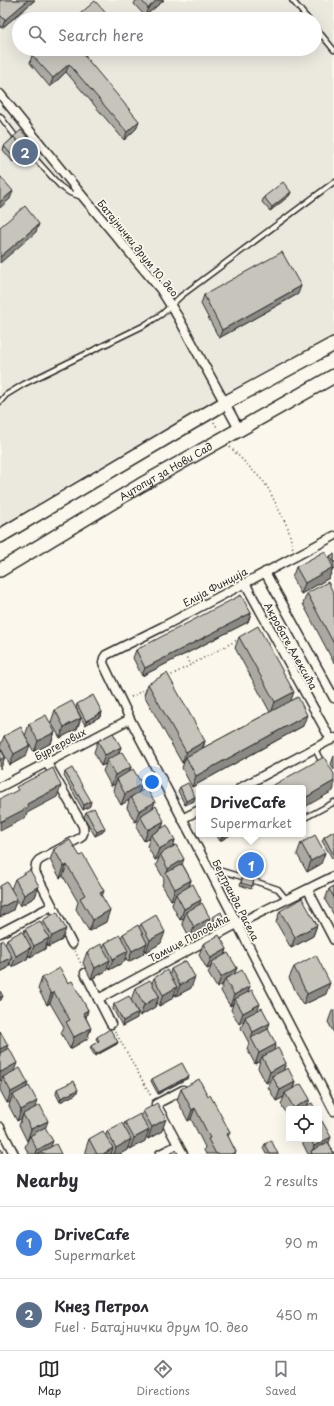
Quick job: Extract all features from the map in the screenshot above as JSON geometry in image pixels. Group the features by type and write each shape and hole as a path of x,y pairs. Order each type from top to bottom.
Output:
{"main road":[{"path":"0,536 225,403 334,344"},
{"name":"Аутопут за Нови Сад","path":"0,570 141,485 334,376"}],"street":[{"name":"Батајнички друм 10. део","path":"0,94 84,198 162,290 238,429"},
{"name":"Елија Финција","path":"106,655 334,536"},
{"name":"Акробате Алексића","path":"265,572 334,698"},
{"name":"Акробате Алексића","path":"245,583 332,739 246,785"},
{"name":"Бертранда Расела","path":"106,655 103,660 104,666 130,719 334,1111"},
{"name":"Бургерових","path":"0,787 130,719"},
{"path":"46,763 83,826 84,831 80,838 39,860 36,864 35,872 72,944"},
{"path":"182,819 196,812"},
{"name":"Томице Поповића","path":"98,998 237,924 334,876"},
{"path":"308,890 334,940"},
{"path":"0,933 52,906"},
{"path":"85,973 111,1024"},
{"path":"183,1090 156,1104 183,1154"},
{"path":"0,1127 14,1154"},
{"path":"160,1154 178,1145"}],"lane":[{"path":"292,0 302,12"},
{"path":"322,36 334,50"},
{"path":"0,116 16,137"},
{"path":"33,156 60,186 70,193 84,198"},
{"path":"0,402 24,384 143,326 162,314 187,292 334,182"},
{"path":"314,749 324,767"},
{"path":"306,817 334,802"},
{"path":"211,873 222,871 242,877"},
{"path":"254,881 278,889 287,900"}],"path":[{"path":"209,413 223,438 264,482 269,490 288,528 295,556"},
{"path":"164,679 239,639"},
{"path":"184,654 190,665"},
{"path":"132,697 151,686"},
{"path":"72,944 85,973"},
{"path":"111,1024 156,1104"}],"shaded area":[{"path":"0,0 334,0 334,336 196,411 65,487 0,527"}],"building":[{"path":"0,0 28,0 14,12 12,12 12,14 5,20 0,15"},
{"path":"141,0 157,0 148,8"},
{"path":"95,1 105,12 82,12"},
{"path":"33,56 85,56 139,121 127,132 69,64 53,78"},
{"path":"21,130 37,149 28,157 23,152 24,150 14,137 12,139 12,138"},
{"path":"14,137 24,150 14,158 4,146"},
{"path":"0,176 13,191 0,202"},
{"path":"283,182 291,192 272,207 264,197"},
{"path":"25,206 39,224 0,257 0,227"},
{"path":"282,252 301,286 222,330 204,295"},
{"path":"325,551 333,567 305,583 296,567"},
{"path":"334,554 334,563 330,556"},
{"path":"328,582 334,594 334,644 307,593"},
{"path":"241,595 251,613 145,668 136,650"},
{"path":"258,626 294,692 275,702 239,637"},
{"path":"167,673 205,741 186,752 148,684"},
{"path":"93,695 102,712 86,721 77,704"},
{"path":"298,697 307,715 196,776 186,757"},
{"path":"72,701 81,718 64,727 55,710"},
{"path":"46,715 55,732 38,741 29,724"},
{"path":"21,727 30,745 14,754 4,736"},
{"path":"113,733 121,747 105,755 98,741"},
{"path":"0,748 5,757 0,760"},
{"path":"122,752 131,767 115,775 107,760"},
{"path":"324,757 334,774 334,781 306,797 306,785 274,785"},
{"path":"53,768 61,786 27,804 29,807 0,822 0,799 18,790 16,787"},
{"path":"72,768 91,801 84,805 65,772"},
{"path":"133,769 142,784 125,794 117,779"},
{"path":"188,783 195,797 186,801 180,787"},
{"path":"146,788 155,802 139,811 131,797"},
{"path":"156,806 164,821 148,830 140,816"},
{"path":"94,808 105,828 97,832 86,812"},
{"path":"167,825 175,840 159,849 151,835"},
{"path":"334,831 334,854 333,854 324,837"},
{"path":"315,835 325,853 311,861 301,843"},
{"path":"70,840 80,856 83,854 104,891 100,893 110,910 93,920 80,898 85,895 67,865 64,867 54,849"},
{"path":"176,845 184,859 168,869 160,854"},
{"path":"248,858 258,861 256,867 258,868 252,886 241,883"},
{"path":"182,864 191,880 175,889 166,873"},
{"path":"30,870 39,886 24,895 15,879"},
{"path":"7,882 17,899 0,908 0,886"},
{"path":"193,884 201,900 184,909 176,894"},
{"path":"334,886 334,897 329,889"},
{"path":"302,898 317,925 295,937 280,911"},
{"path":"202,903 210,918 194,927 186,912"},
{"path":"57,912 66,929 52,936 43,920"},
{"path":"221,912 224,919 216,923 213,917"},
{"path":"156,915 165,932 150,940 141,924"},
{"path":"40,921 49,938 34,946 25,929"},
{"path":"138,925 147,943 132,951 123,934"},
{"path":"22,931 31,947 16,956 7,939"},
{"path":"120,935 128,951 113,959 105,943"},
{"path":"219,935 227,949 211,958 203,944"},
{"path":"3,940 12,957 0,963 0,942"},
{"path":"101,944 110,960 95,968 87,952"},
{"path":"228,953 237,968 221,977 212,962"},
{"path":"316,955 330,983 307,994 294,967"},
{"path":"186,961 195,977 180,985 171,969"},
{"path":"60,968 68,983 72,981 88,1010 83,1013 91,1028 74,1037 66,1022 70,1020 54,992 51,994 42,978"},
{"path":"167,970 177,987 163,995 154,978"},
{"path":"242,970 250,986 234,995 225,979"},
{"path":"150,980 159,996 144,1005 135,988"},
{"path":"252,990 260,1004 243,1013 235,999"},
{"path":"129,996 138,1013 123,1021 114,1004"},
{"path":"262,1008 270,1023 253,1032 245,1017"},
{"path":"110,1029 118,1042 96,1054 91,1046 99,1041 97,1037"},
{"path":"268,1029 276,1044 259,1053 251,1038"},
{"path":"0,1031 8,1045 0,1049"},
{"path":"9,1048 17,1063 1,1072 0,1053"},
{"path":"278,1048 286,1063 270,1072 262,1057"},
{"path":"182,1063 189,1076 159,1092 152,1079"},
{"path":"20,1068 28,1083 11,1092 3,1077"},
{"path":"288,1068 295,1082 280,1090 272,1076"},
{"path":"199,1079 208,1096 210,1095 230,1132 227,1134 236,1152 231,1154 216,1154 195,1108 192,1110 181,1089"},
{"path":"74,1081 78,1090 61,1098 57,1089"},
{"path":"301,1084 310,1099 298,1106 293,1106 285,1093"},
{"path":"29,1086 37,1101 21,1110 13,1095"},
{"path":"157,1103 166,1119 152,1127 143,1111"},
{"path":"312,1103 314,1106 306,1106"},
{"path":"40,1105 48,1121 31,1129 23,1114"},
{"path":"140,1114 149,1130 134,1138 125,1122"},
{"path":"322,1121 331,1137 322,1142"},
{"path":"122,1123 131,1139 116,1148 107,1131"},
{"path":"45,1127 53,1141 37,1150 30,1136"},
{"path":"103,1131 113,1148 103,1154 97,1154 89,1139"},
{"path":"271,1140 278,1154 270,1154 265,1144"},
{"path":"312,1142 322,1142 314,1146"},
{"path":"328,1142 334,1154 312,1154 311,1151"},
{"path":"56,1144 61,1154 38,1154"},
{"path":"1,1149 4,1154 0,1154"},
{"path":"176,1150 178,1154 170,1154"}],"place":[{"name":"Кнез Петрол","path":"25,152"},
{"name":"DriveCafe","path":"251,865"}]}
